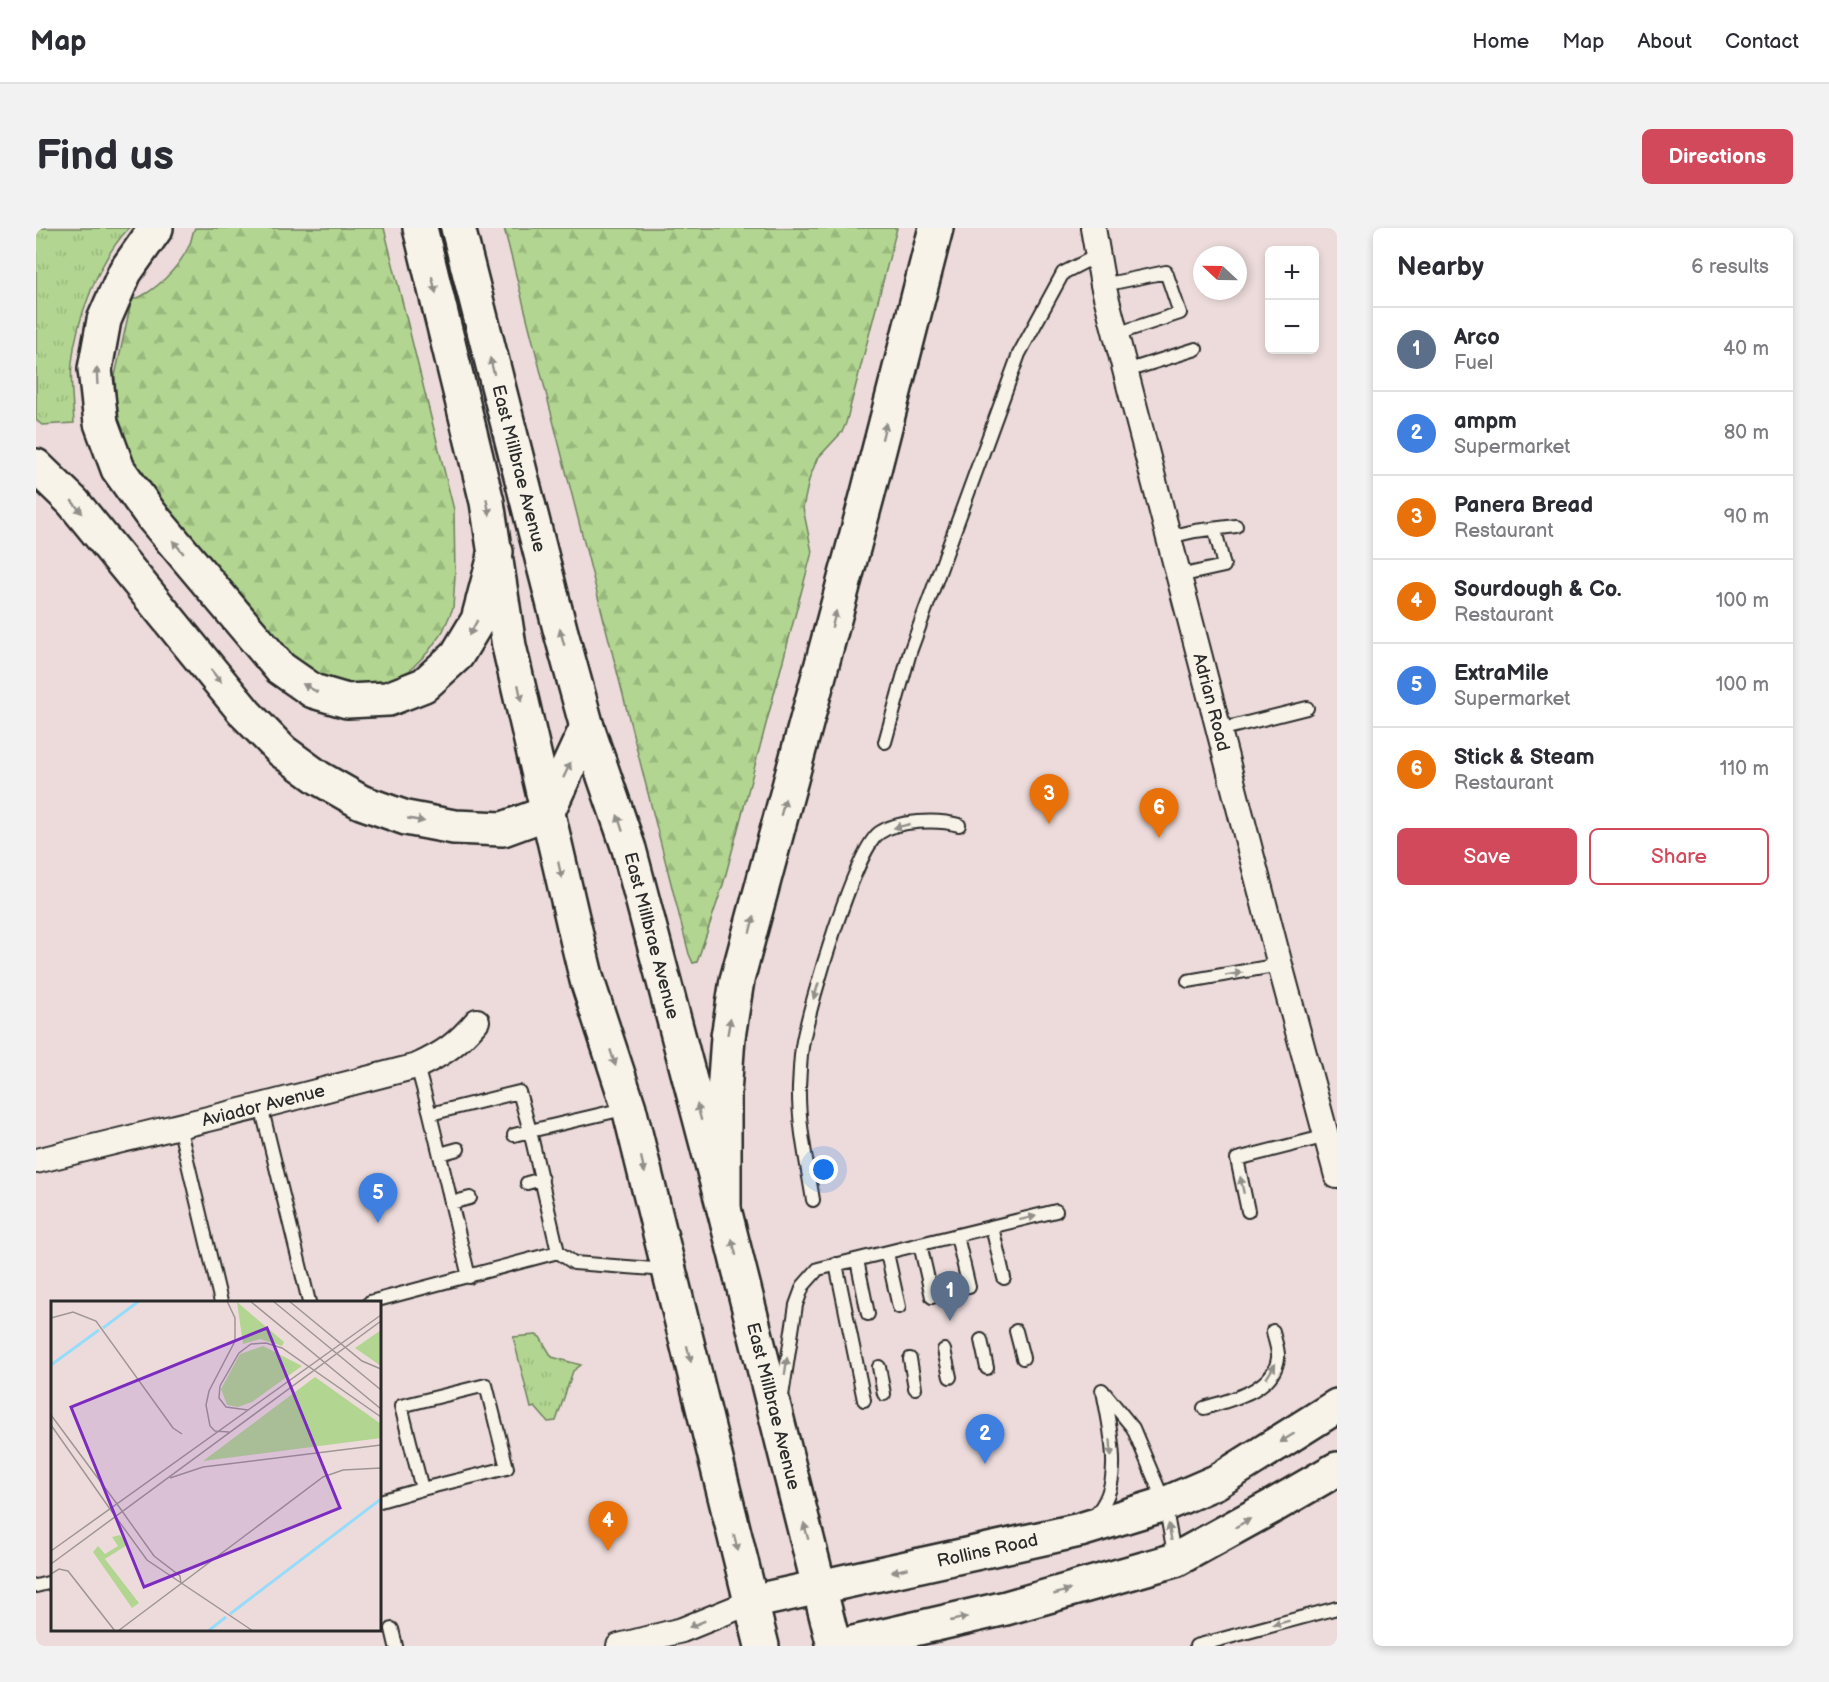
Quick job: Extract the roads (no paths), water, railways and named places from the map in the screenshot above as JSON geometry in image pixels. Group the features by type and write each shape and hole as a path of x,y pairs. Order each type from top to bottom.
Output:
{"main road":[{"path":"156,228 125,272 104,320 95,369 101,423 118,469 151,515 280,668 313,691 347,702 388,699 424,685 457,655 478,620 496,552"},
{"name":"East Millbrae Avenue","path":"420,228 477,461 496,552 509,646 587,980 629,1108 762,1646"},
{"name":"East Millbrae Avenue","path":"458,228 587,727 629,849 724,1209 834,1646"},
{"path":"724,1209 724,1093 728,1037 737,980 868,493 936,228"},
{"path":"36,465 73,502 246,714 282,751 319,778 361,802 406,818 454,827 503,829 547,813 587,727"},
{"name":"Rollins Road","path":"752,1602 1080,1530 1165,1504 1216,1482 1337,1406"},
{"path":"840,1646 1006,1608 1175,1560 1337,1469"}],"street":[{"name":"Adrian Road","path":"1093,228 1103,285 1337,1175"},
{"name":"Aviador Avenue","path":"36,1161 261,1107 417,1066 459,1043 477,1021"},
{"name":"Rollins Road","path":"619,1646 682,1630 752,1602"}],"lane":[{"path":"885,742 910,652 1019,354 1063,273 1098,255"},
{"path":"1103,285 1166,272 1180,313 1116,334"},
{"path":"1126,371 1196,349"},
{"path":"1169,537 1236,526"},
{"path":"1179,576 1224,566 1215,530"},
{"path":"1219,730 1307,708"},
{"path":"813,1200 799,1090 802,1044 837,922 866,850 879,834 894,827 929,820 959,825"},
{"path":"1188,981 1280,965"},
{"path":"417,1066 469,1277"},
{"path":"430,1114 519,1092 558,1252 574,1263 668,1270"},
{"path":"261,1107 309,1301"},
{"path":"514,1134 629,1108"},
{"path":"179,1126 221,1301"},
{"path":"1248,1211 1237,1159 1327,1136"},
{"path":"440,1154 458,1149"},
{"path":"527,1183 542,1179"},
{"path":"451,1203 470,1198"},
{"path":"778,1424 795,1305 802,1286 818,1269 1056,1211"},
{"path":"992,1227 1004,1278"},
{"path":"957,1236 969,1287"},
{"path":"920,1244 932,1297"},
{"path":"374,1301 558,1252"},
{"path":"887,1253 899,1307"},
{"path":"857,1260 868,1314"},
{"path":"837,1264 864,1400"},
{"path":"1016,1331 1023,1358"},
{"path":"1204,1408 1242,1396 1263,1383 1274,1370 1278,1357 1273,1331"},
{"path":"981,1340 987,1368"},
{"path":"944,1350 950,1377"},
{"path":"910,1359 915,1388"},
{"path":"879,1367 885,1394"},
{"path":"381,1501 507,1468 486,1385 401,1406 422,1489"},
{"path":"1080,1530 1102,1508 1112,1480 1112,1442 1102,1390 1133,1428 1165,1504 1175,1560"},
{"path":"36,1586 51,1582"},
{"path":"1196,1646 1337,1608"},
{"path":"392,1629 396,1646"}],"place":[{"name":"Panera Bread","path":"1049,824"},
{"name":"Stick & Steam","path":"1159,838"},
{"name":"ExtraMile","path":"378,1223"},
{"name":"Arco","path":"950,1321"},
{"name":"ampm","path":"985,1464"},
{"name":"Sourdough & Co.","path":"608,1551"}]}
